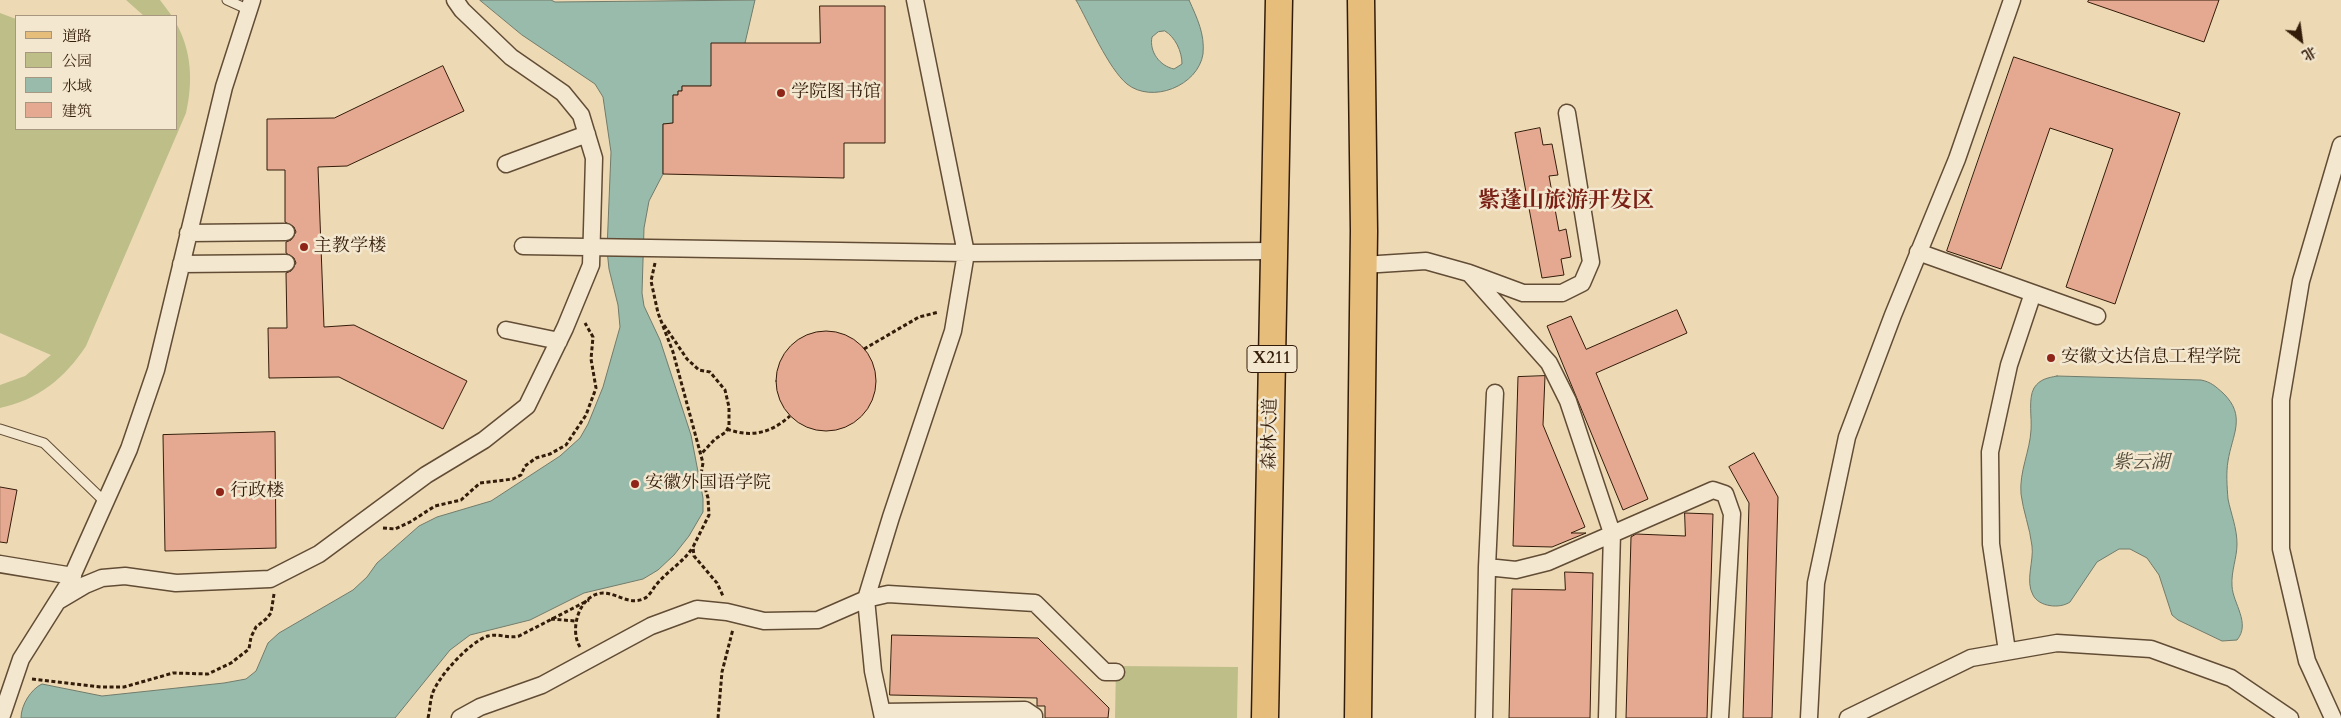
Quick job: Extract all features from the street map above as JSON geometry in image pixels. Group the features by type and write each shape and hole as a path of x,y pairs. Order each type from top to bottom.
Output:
{"main road":[{"name":"森林大道","path":"1265,718 1279,0"},
{"path":"1358,718 1363,265 1362,0"}],"street":[{"path":"58,601 94,582 125,576 176,583 270,579 319,554 426,475 484,440 527,406 559,341 591,265 596,246 594,158 580,115 563,93 511,57 454,0"},
{"path":"915,0 966,253 953,331 890,517 866,599 872,671 882,715 1025,710 1034,718"},
{"path":"1809,718 1816,583 1847,437 1956,158 2012,0"},
{"path":"1,718 21,658 73,576 129,449 156,370 224,87 250,5"},
{"path":"1363,265 1426,261 1469,273 1524,293 1562,293 1582,283 1592,262 1567,113"},
{"path":"506,164 587,134"},
{"path":"2333,718 2307,661 2281,549 2281,400 2300,281 2341,145"},
{"path":"188,233 286,232"},
{"path":"523,246 966,253 1274,251"},
{"path":"1918,252 2096,316"},
{"path":"181,264 286,263"},
{"path":"1469,273 1549,363 1568,401 1612,533 1607,718"},
{"path":"2007,652 1991,544 1990,452 2010,365 2033,293"},
{"path":"506,330 559,341"},
{"path":"1484,718 1487,567 1495,393"},
{"path":"1487,567 1516,570 1548,562 1713,490 1725,494 1732,514 1720,718"},
{"path":"0,564 73,576"},
{"path":"460,718 480,707 542,685 651,626 697,609 732,613 764,620 818,620 866,599 888,594 1035,603 1105,672 1116,672"},
{"path":"1848,718 1971,658 2057,643 2152,649 2231,678 2290,718"}],"lane":[{"path":"227,0 250,5"},
{"path":"0,429 44,443 105,502"}],"path":[{"path":"428,718 432,693 462,653 482,638 492,635 510,638 598,594 605,593 631,601 642,600 647,597 666,572 685,559 709,515 708,498 701,474 702,453 651,281 658,248"},
{"path":"864,350 919,317 957,308"},
{"path":"363,522 375,528 395,529 435,506 461,500 480,483 513,479 521,475 525,466 536,458 550,454 566,445 586,415 596,388 591,359 592,337 587,325 572,311"},
{"path":"661,320 687,359 698,370 710,372 725,390 729,407 727,429 702,453"},
{"path":"727,429 740,434 762,433 781,424 790,416"},
{"path":"693,547 694,556 717,583 732,613 722,672 718,718"},
{"path":"15,677 101,687 124,687 173,673 208,674 232,663 249,649 251,637 256,627 271,613 276,576"},
{"path":"589,600 579,611 574,621 577,642 589,660"},
{"path":"550,619 574,621"}],"green space":[{"path":"126,0 160,0 171,15 143,15"},
{"path":"0,13 15,19 15,130 178,130 178,27 185,45 190,67 190,90 186,113 86,346 60,378 49,386 27,399 0,408 0,385 25,376 51,355 0,333"},
{"path":"1116,666 1238,667 1237,718 1115,718"}],"water":[{"path":"480,0 551,0 555,2 755,0 745,43 711,86 682,86 682,91 678,91 678,95 673,95 673,123 663,124 663,174 649,201 644,228 642,293 644,306 660,340 691,435 703,498 703,512 689,536 674,555 658,570 643,579 584,593 530,620 470,635 450,650 395,718 21,718 27,698 42,684 102,696 246,679 256,671 268,643 279,633 353,590 367,577 377,563 419,526 437,517 491,501 560,456 580,438 588,424 603,387 620,327 618,305 609,269 607,250 611,152 603,97 595,84 522,35"},
{"path":"1076,0 1189,0 1200,26 1203,40 1203,54 1199,65 1193,75 1183,83 1172,88 1161,92 1137,90 1127,84 1113,67 1099,45","holes":["1165,31 1172,37 1181,54 1182,64 1174,69 1160,62 1152,48 1152,37 1158,32"]},
{"name":"紫云湖","path":"2057,376 2201,380 2215,386 2230,401 2236,418 2227,475 2228,499 2237,538 2232,586 2242,620 2241,634 2237,640 2222,641 2178,620 2172,615 2159,575 2147,558 2130,549 2119,549 2097,562 2070,602 2066,604 2050,606 2040,602 2033,595 2030,584 2032,546 2022,500 2021,486 2030,438 2032,392 2041,381"}],"building":[{"path":"2089,0 2219,0 2204,42 2088,2"},
{"name":"学院图书馆","path":"820,6 885,6 885,143 844,143 844,178 663,174 663,124 673,123 673,95 678,95 678,91 682,91 682,86 711,86 711,43 820,43"},
{"path":"2014,57 2180,113 2115,304 2066,287 2113,149 2050,128 2001,269 1947,251"},
{"name":"主教学楼","path":"443,66 464,111 347,166 318,167 324,327 354,325 467,381 443,429 339,377 269,378 268,328 287,328 286,273 291,271 296,263 294,258 286,253 286,242 291,240 296,232 294,227 285,222 285,170 267,170 267,119 334,118"},
{"path":"1540,128 1543,145 1552,144 1558,175 1549,176 1559,231 1566,229 1571,257 1561,259 1564,275 1542,278 1515,133"},
{"path":"1677,310 1687,333 1596,373 1648,499 1623,510 1547,326 1571,316 1586,349"},
{"path":"826,331 845,335 861,346 872,362 876,381 872,400 861,416 845,427 826,431 807,427 791,416 780,400 776,381 780,362 791,346 807,335"},
{"path":"1545,376 1543,425 1585,527 1571,533 1586,533 1552,547 1513,546 1518,377"},
{"name":"行政楼","path":"275,432 276,548 165,551 163,435"},
{"path":"1754,453 1778,497 1772,718 1743,718 1749,503 1729,467"},
{"path":"0,487 17,490 7,543 0,542"},
{"path":"1685,513 1713,514 1707,718 1626,718 1631,537 1636,534 1685,536"},
{"path":"1565,572 1593,573 1590,718 1509,718 1512,589 1565,590"},
{"path":"892,635 1038,638 1109,708 1108,718 1045,718 1045,706 1037,706 1037,698 890,695"}],"place":[{"name":"学院图书馆","path":"781,93"},
{"name":"主教学楼","path":"304,247"},
{"name":"安徽文达信息工程学院","path":"2051,358"},
{"name":"安徽外国语学院","path":"635,484"},
{"name":"行政楼","path":"220,492"}],"district":[{"name":"紫蓬山旅游开发区","path":"1566,202"}]}
